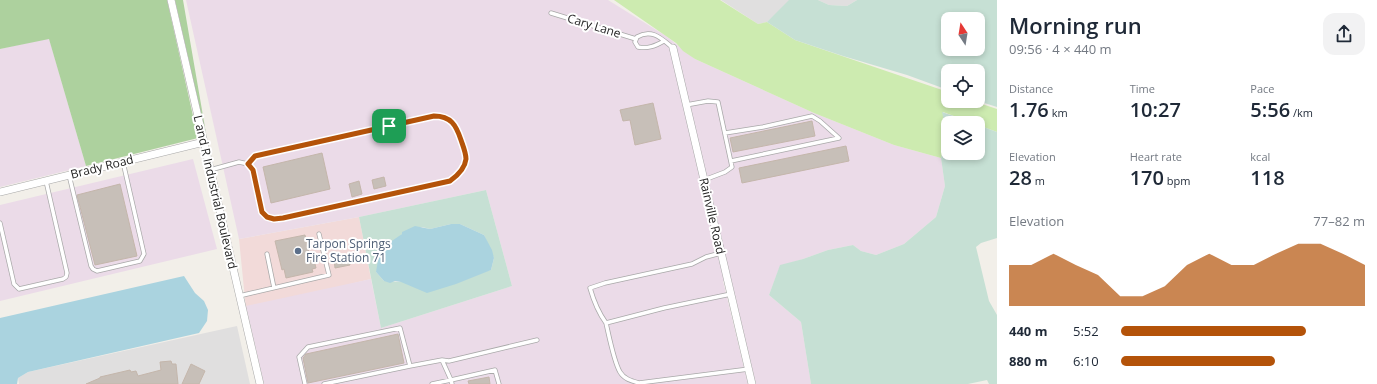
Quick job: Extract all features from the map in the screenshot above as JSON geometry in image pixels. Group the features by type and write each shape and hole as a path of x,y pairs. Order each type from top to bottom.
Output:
{"street":[{"name":"L and R Industrial Boulevard","path":"171,0 260,384"},
{"name":"Rainville Road","path":"673,48 752,384"},
{"name":"Brady Road","path":"0,192 204,142"}],"lane":[{"name":"Cary Lane","path":"551,13 636,39"},
{"path":"664,41 655,47 644,48 638,47 635,42 637,37 643,33 655,35 664,41 673,48"},
{"path":"686,105 708,101 718,102 732,167 725,172 704,180"},
{"path":"210,170 239,162 248,164 253,170 262,212 267,217 274,219 450,181 459,173 466,159 458,129 454,123 441,116 434,116 255,156 248,164"},
{"path":"725,133 763,127 812,116 839,138 731,161"},
{"path":"69,175 93,269 97,271 140,261 144,254 123,162"},
{"path":"0,223 14,284 16,287 19,289 63,279 67,273 46,180"},
{"path":"239,296 329,276 319,234"},
{"path":"721,253 706,257 692,264 605,283 590,288 594,304 606,323 620,372 628,380 639,383 749,369"},
{"path":"267,254 274,288"},
{"path":"606,323 672,306 731,294"},
{"path":"305,384 299,357 308,347 386,330 400,328 410,366"},
{"path":"324,384 442,360 449,361 537,340"},
{"path":"442,360 451,382"},
{"path":"432,384 451,382 495,370 499,384"}],"shaded area":[{"path":"186,0 608,0 666,36 695,59 814,113 894,145 941,158 945,186 936,217 904,244 876,255 861,251 853,245 828,250 780,266 769,295 801,322 811,384 756,384 731,279 723,281 748,384 264,384 246,306 371,279 381,328 512,286 486,190 359,217 239,239"},
{"path":"721,0 791,0 767,22 758,24"},
{"path":"818,0 857,0 847,6 829,5"},
{"path":"49,38 86,166 0,187 0,49"},
{"path":"193,159 217,249 0,301 0,205"},
{"path":"359,217 371,279 246,309 239,239"},
{"path":"237,326 250,384 19,384 18,378 28,372"}],"green space":[{"path":"0,0 167,0 198,138 86,166 49,39 0,49"},
{"path":"175,0 183,0 207,139"},
{"path":"614,0 720,0 758,24 767,22 795,40 941,90 941,108 985,108 985,105 997,109 997,132 985,128 985,116 954,116 943,112 944,116 941,116 941,158 894,145 814,113 695,59 683,51 676,43"},
{"path":"789,0 818,0 829,5 847,6 857,0 997,0 997,107 985,103 985,64 941,64 941,87 907,75 795,40 767,22"},
{"path":"942,112 953,116 943,116"},
{"path":"985,128 997,132 997,238 981,243 976,247 989,301 997,315 997,384 989,384 987,380 968,384 811,384 801,322 769,295 780,265 828,250 853,245 861,251 876,255 904,244 936,217 945,186 941,160 985,160"},
{"path":"486,190 512,286 381,328 359,217","holes":["451,224 460,224 484,235 494,258 491,270 401,282 384,281 376,272 402,234 422,227 430,229"]}],"water":[{"path":"451,224 460,224 484,235 492,250 494,258 491,270 456,284 427,293 401,282 395,281 390,283 384,281 376,272 380,249 402,234 402,232 415,226 430,229"},
{"path":"184,276 195,293 204,301 208,310 207,321 199,333 28,372 18,378 17,384 0,384 0,318"}],"building":[{"path":"653,103 661,139 635,145 630,120 623,121 620,110"},
{"path":"812,121 815,136 733,152 730,138"},
{"path":"846,146 849,161 742,183 739,168"},
{"path":"322,153 330,189 271,203 263,167"},
{"path":"384,177 386,186 374,189 372,180"},
{"path":"359,181 362,194 352,197 349,184"},
{"path":"120,184 137,256 95,265 77,195"},
{"path":"305,235 309,253 312,252 316,268 312,269 313,272 286,278 284,269 282,270 275,241"},
{"path":"348,256 350,265 335,268 334,259"},
{"path":"398,334 404,363 308,383 303,358 306,354"},
{"path":"171,361 172,364 176,364 178,384 86,384 100,377 130,370 131,372 136,371 138,376 161,370 160,362"},
{"path":"191,364 205,371 199,384 182,384"},
{"path":"489,377 490,384 469,384 468,381"}],"place":[{"name":"Tarpon Springs Fire Station 71","path":"298,251"}],"route":[{"path":"434,116 441,116 454,123 458,129 466,159 459,173 450,181 283,218 274,219 267,217 262,212 253,170 248,164 255,156 389,126 434,116"}]}
